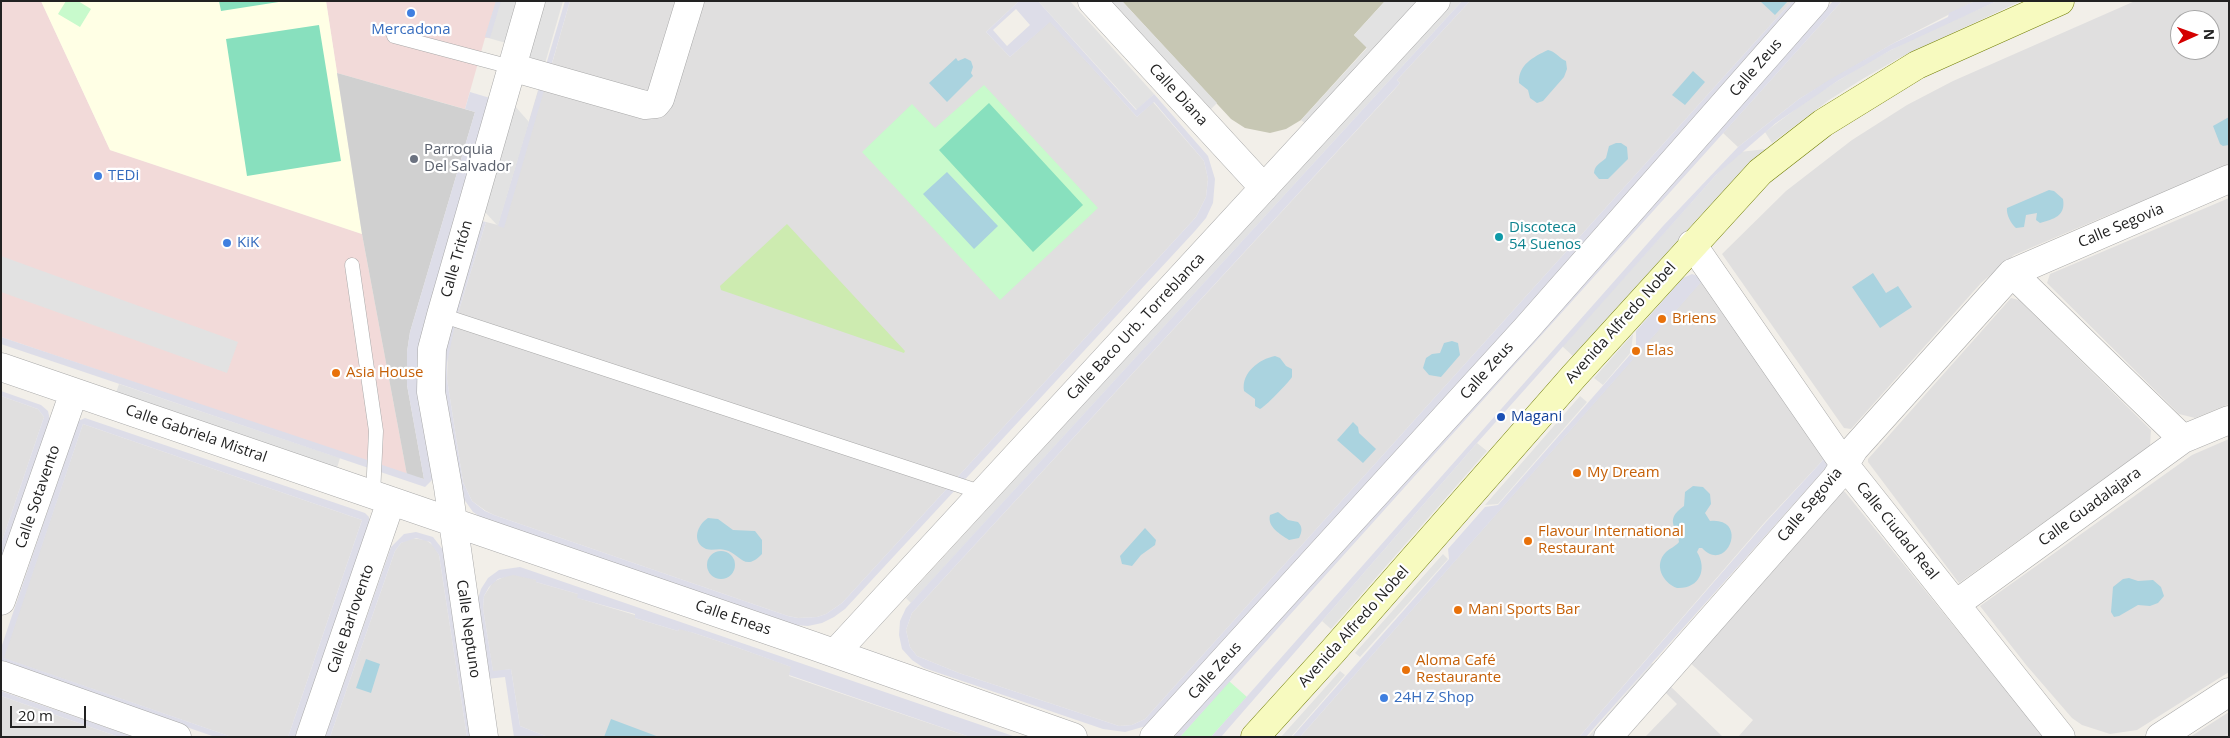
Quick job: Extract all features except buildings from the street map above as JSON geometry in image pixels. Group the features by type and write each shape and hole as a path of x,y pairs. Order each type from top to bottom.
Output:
{"main road":[{"name":"Avenida Alfredo Nobel","path":"1255,737 1692,244 1760,172 1823,123 1917,65 2060,1"}],"street":[{"name":"Calle Tritón","path":"452,522 430,378 432,349 531,1"},
{"path":"511,67 645,105 656,104 660,99 690,1"},
{"name":"Calle Diana","path":"1092,1 1264,188"},
{"name":"Calle Baco Urb. Torreblanca","path":"835,653 1436,1"},
{"name":"Calle Zeus","path":"1154,737 1526,329 1815,1"},
{"name":"Calle Segovia","path":"1608,737 1836,478 1854,449 1897,399 2012,273 2229,179"},
{"name":"Calle Ciudad Real","path":"1692,244 1844,464 2061,737"},
{"path":"2012,273 2183,439"},
{"name":"Calle Gabriela Mistral","path":"1,367 382,498"},
{"name":"Calle Sotavento","path":"1,601 74,392"},
{"name":"Calle Guadalajara","path":"1956,604 2183,439 2229,420"},
{"name":"Calle Eneas","path":"382,498 835,653 1073,737"},
{"name":"Calle Barlovento","path":"310,737 382,498"},
{"name":"Calle Neptuno","path":"452,522 484,737"},
{"path":"1,675 177,737"},
{"path":"2160,737 2229,692"}],"lane":[{"path":"394,36 511,67"},
{"path":"352,265 376,431 382,498"},
{"path":"441,315 983,493"}],"shaded area":[{"path":"1,1 41,1 110,150 362,234 407,475 1,337"},
{"path":"41,1 326,1 362,234 110,150"},
{"path":"326,1 518,1 490,38 485,38 465,109 337,73"},
{"path":"496,1 518,1 506,43 485,37"},
{"path":"496,1 501,1 490,38 485,37"},
{"path":"545,1 563,1 544,67 528,62"},
{"path":"565,1 570,1 504,228 498,226"},
{"path":"570,1 1019,1 986,32 1010,57 1050,21 1137,117 1153,102 1204,161 1208,179 1206,197 1196,217 842,603 826,614 817,617 798,618 788,616 494,515 472,501 463,482 447,379 448,346 486,222 498,225 539,87 545,88"},
{"path":"1019,1 1038,1 1136,110 1154,94 1208,156 1215,179 1213,203 1206,218 1195,231 845,609 822,623 808,626 794,625 482,518 473,512 461,495 442,386 442,353 482,221 486,222 456,320 447,363 447,379 463,482 472,501 494,515 788,616 798,618 817,617 826,614 842,603 1196,217 1206,197 1208,179 1204,161 1154,102 1137,117 1050,22 1010,57 986,32","holes":["1016,9 1030,25 1007,46 993,30"]},
{"path":"1038,1 1070,1 1154,94 1137,110"},
{"path":"1110,1 1122,1 1217,103 1211,109"},
{"path":"1122,1 1385,1 1354,35 1367,47 1301,120 1286,129 1270,133 1245,128 1231,119"},
{"path":"1385,1 1420,1 1307,125 1301,120 1367,48 1354,35"},
{"path":"1452,1 1462,1 911,603 906,598"},
{"path":"1462,1 1470,1 1397,80 1400,83 912,613 906,630 910,647 917,656 959,673 1119,726 1132,725 1145,719 1792,1 1802,1 1584,245 1146,726 1125,732 1103,729 924,668 912,660 902,649 899,635 900,621 906,608"},
{"path":"1470,1 1792,1 1145,719 1132,725 1119,726 959,673 917,656 910,647 906,630 912,613 1393,91 1400,83 1397,80"},
{"path":"1833,1 1842,1 1180,737 1175,737 1178,729"},
{"path":"1842,1 1975,1 1892,44 1799,99 1738,147 1723,133"},
{"path":"1975,1 1997,1 1891,50 1839,80 1776,123 1716,175 1477,443 1221,737 1211,737 1663,226 1738,147 1799,99 1829,80 1892,44 1948,17 1949,13"},
{"path":"1997,1 2021,1 1901,57 1864,78 1829,100 1772,143 1765,132 1812,97 1868,62 1920,35"},
{"path":"2135,1 2229,1 2229,164 2166,193 2014,255 1981,283 1851,429 1844,428 1722,254 1786,191 1852,140 1907,105 1953,81"},
{"path":"337,73 475,112 410,332 407,352 407,385 424,479 407,475 362,234"},
{"path":"470,92 490,98 422,340 434,478 425,487 1,344 1,337 424,479 407,385 407,352 410,332 475,112 465,109"},
{"path":"514,105 529,122 498,226 483,210"},
{"path":"1766,149 1698,218 1574,357 1562,346 1716,175 1740,152"},
{"path":"2229,198 2229,404 2195,418 2179,414 2047,283 2050,274"},
{"path":"1,256 238,342 227,373 1,292"},
{"path":"1692,274 1706,279 1832,455 1832,461 1586,737 1579,737 1766,522 1823,460 1825,452 1703,280 1300,737 1292,737 1449,559 1448,549 1485,507 1498,505 1636,348 1636,331 1683,278"},
{"path":"1703,279 1825,452 1823,460 1765,522 1579,737 1300,737"},
{"path":"2011,298 2019,300 2151,430 2150,446 1959,583 1868,462 1868,459"},
{"path":"1633,334 1631,352 1603,385 1594,378"},
{"path":"119,384 340,458 337,468 116,393"},
{"path":"1,391 41,405 48,411 50,420 1,561 1,544 44,417 38,409 1,396"},
{"path":"1,396 38,409 44,417 1,544"},
{"path":"1580,396 1587,402 1498,504 1485,505"},
{"path":"85,418 365,513 369,517 369,525 295,737 288,737 362,520 83,424 4,658 232,737 215,737 1,662 1,648 78,421"},
{"path":"83,424 362,520 288,737 232,737 3,658"},
{"path":"2229,439 2229,672 2137,730 2110,734 2082,725 2072,718 2027,666 1980,606 2192,455"},
{"path":"1477,443 1487,451 1331,629 1322,621"},
{"path":"1841,490 1845,492 2044,737 1738,737 1753,720 1687,660"},
{"path":"416,532 433,537 444,551 473,737 467,737 439,555 430,542 416,538 401,543 395,551 330,737 325,737 391,547 404,534"},
{"path":"411,538 426,540 434,546 439,555 467,737 330,737 395,551 401,543"},
{"path":"1443,554 1448,559 1360,657 1355,653"},
{"path":"520,567 1016,737 970,737 789,675 791,667 733,646 694,633 679,629 678,631 635,618 635,614 577,598 578,594 536,582 536,580 513,575 498,579 489,587 484,596 483,608 493,671 511,669 520,726 548,737 514,737 505,677 487,679 477,602 481,589 488,578 499,570"},
{"path":"508,575 519,575 537,580 536,582 578,594 578,598 635,615 635,618 678,631 679,628 733,646 792,667 789,676 970,737 548,737 520,726 511,669 493,672 483,608 484,596 493,582"},
{"path":"1652,663 1658,668 1598,737 1588,737"},
{"path":"1340,671 1345,675 1291,737 1281,737"},
{"path":"1668,684 1723,737 1645,737 1677,704 1662,689"},
{"path":"1,691 134,737 119,737 1,696"},
{"path":"1,696 119,737 1,737"},
{"path":"2229,712 2229,737 2190,737"}],"green space":[{"path":"66,1 78,1 91,9 80,27 58,14"},
{"path":"219,1 285,1 221,11"},
{"path":"319,25 341,161 247,176 226,39"},
{"path":"984,85 1098,208 1000,300 862,152 912,104 935,128"},
{"path":"989,103 1083,205 1033,252 939,150"},
{"path":"787,224 905,351 904,353 721,290 720,286"},
{"path":"1229,681 1247,697 1211,737 1180,737"}],"water":[{"path":"1760,1 1788,1 1775,15"},
{"path":"1548,50 1566,61 1567,69 1564,77 1543,101 1537,103 1530,98 1528,90 1519,83 1519,77 1528,62"},
{"path":"956,58 958,61 965,58 971,61 973,67 971,73 973,76 947,102 929,83"},
{"path":"1693,71 1705,82 1685,105 1672,95"},
{"path":"2229,117 2229,145 2223,146 2220,144 2213,126"},
{"path":"1621,143 1627,147 1628,159 1608,179 1599,179 1594,173 1595,168 1606,158 1609,146"},
{"path":"947,172 998,226 974,249 923,194"},
{"path":"2049,190 2054,191 2063,199 2061,213 2054,218 2040,223 2036,220 2037,213 2026,215 2024,227 2016,228 2009,219 2007,208"},
{"path":"1873,273 1886,293 1898,286 1912,307 1880,328 1852,287"},
{"path":"1452,341 1458,343 1460,355 1441,377 1429,375 1423,368 1426,358 1432,354 1440,353 1444,343"},
{"path":"1275,356 1292,369 1292,377 1260,409 1255,406 1255,399 1244,391 1245,378 1257,364"},
{"path":"1353,422 1358,427 1359,433 1376,449 1363,463 1337,440"},
{"path":"1693,486 1703,487 1710,494 1711,504 1705,513 1710,521 1722,522 1729,527 1732,535 1726,550 1719,555 1711,554 1699,548 1697,552 1702,565 1699,577 1691,585 1677,588 1664,578 1661,573 1660,562 1666,552 1679,542 1673,524 1674,516 1684,506 1685,492"},
{"path":"1278,512 1288,520 1300,524 1302,530 1299,538 1289,540 1272,527 1270,515"},
{"path":"708,518 718,519 733,530 755,531 762,540 762,554 751,562 746,562 723,549 709,550 701,546 698,542 697,534 701,525"},
{"path":"1145,528 1156,540 1155,545 1141,555 1132,566 1122,564 1120,556"},
{"path":"721,551 731,555 735,565 731,575 721,579 711,575 707,565 711,555"},
{"path":"2129,578 2138,581 2153,580 2161,587 2164,596 2158,603 2150,606 2138,605 2114,617 2111,612 2113,587 2123,579"},
{"path":"366,659 380,664 371,693 356,688"},
{"path":"611,719 659,737 604,737"}],"place":[{"name":"Mercadona","path":"411,13"},
{"name":"Parroquia Del Salvador","path":"414,159"},
{"name":"TEDi","path":"98,176"},
{"name":"Discoteca 54 Suenos","path":"1499,237"},
{"name":"KiK","path":"227,243"},
{"name":"Briens","path":"1662,319"},
{"name":"Elas","path":"1636,351"},
{"name":"Asia House","path":"336,373"},
{"name":"Magani","path":"1501,417"},
{"name":"My Dream","path":"1577,473"},
{"name":"Flavour International Restaurant","path":"1528,541"},
{"name":"Mani Sports Bar","path":"1458,610"},
{"name":"Aloma Café Restaurante","path":"1406,670"},
{"name":"24H Z Shop","path":"1384,698"}]}
